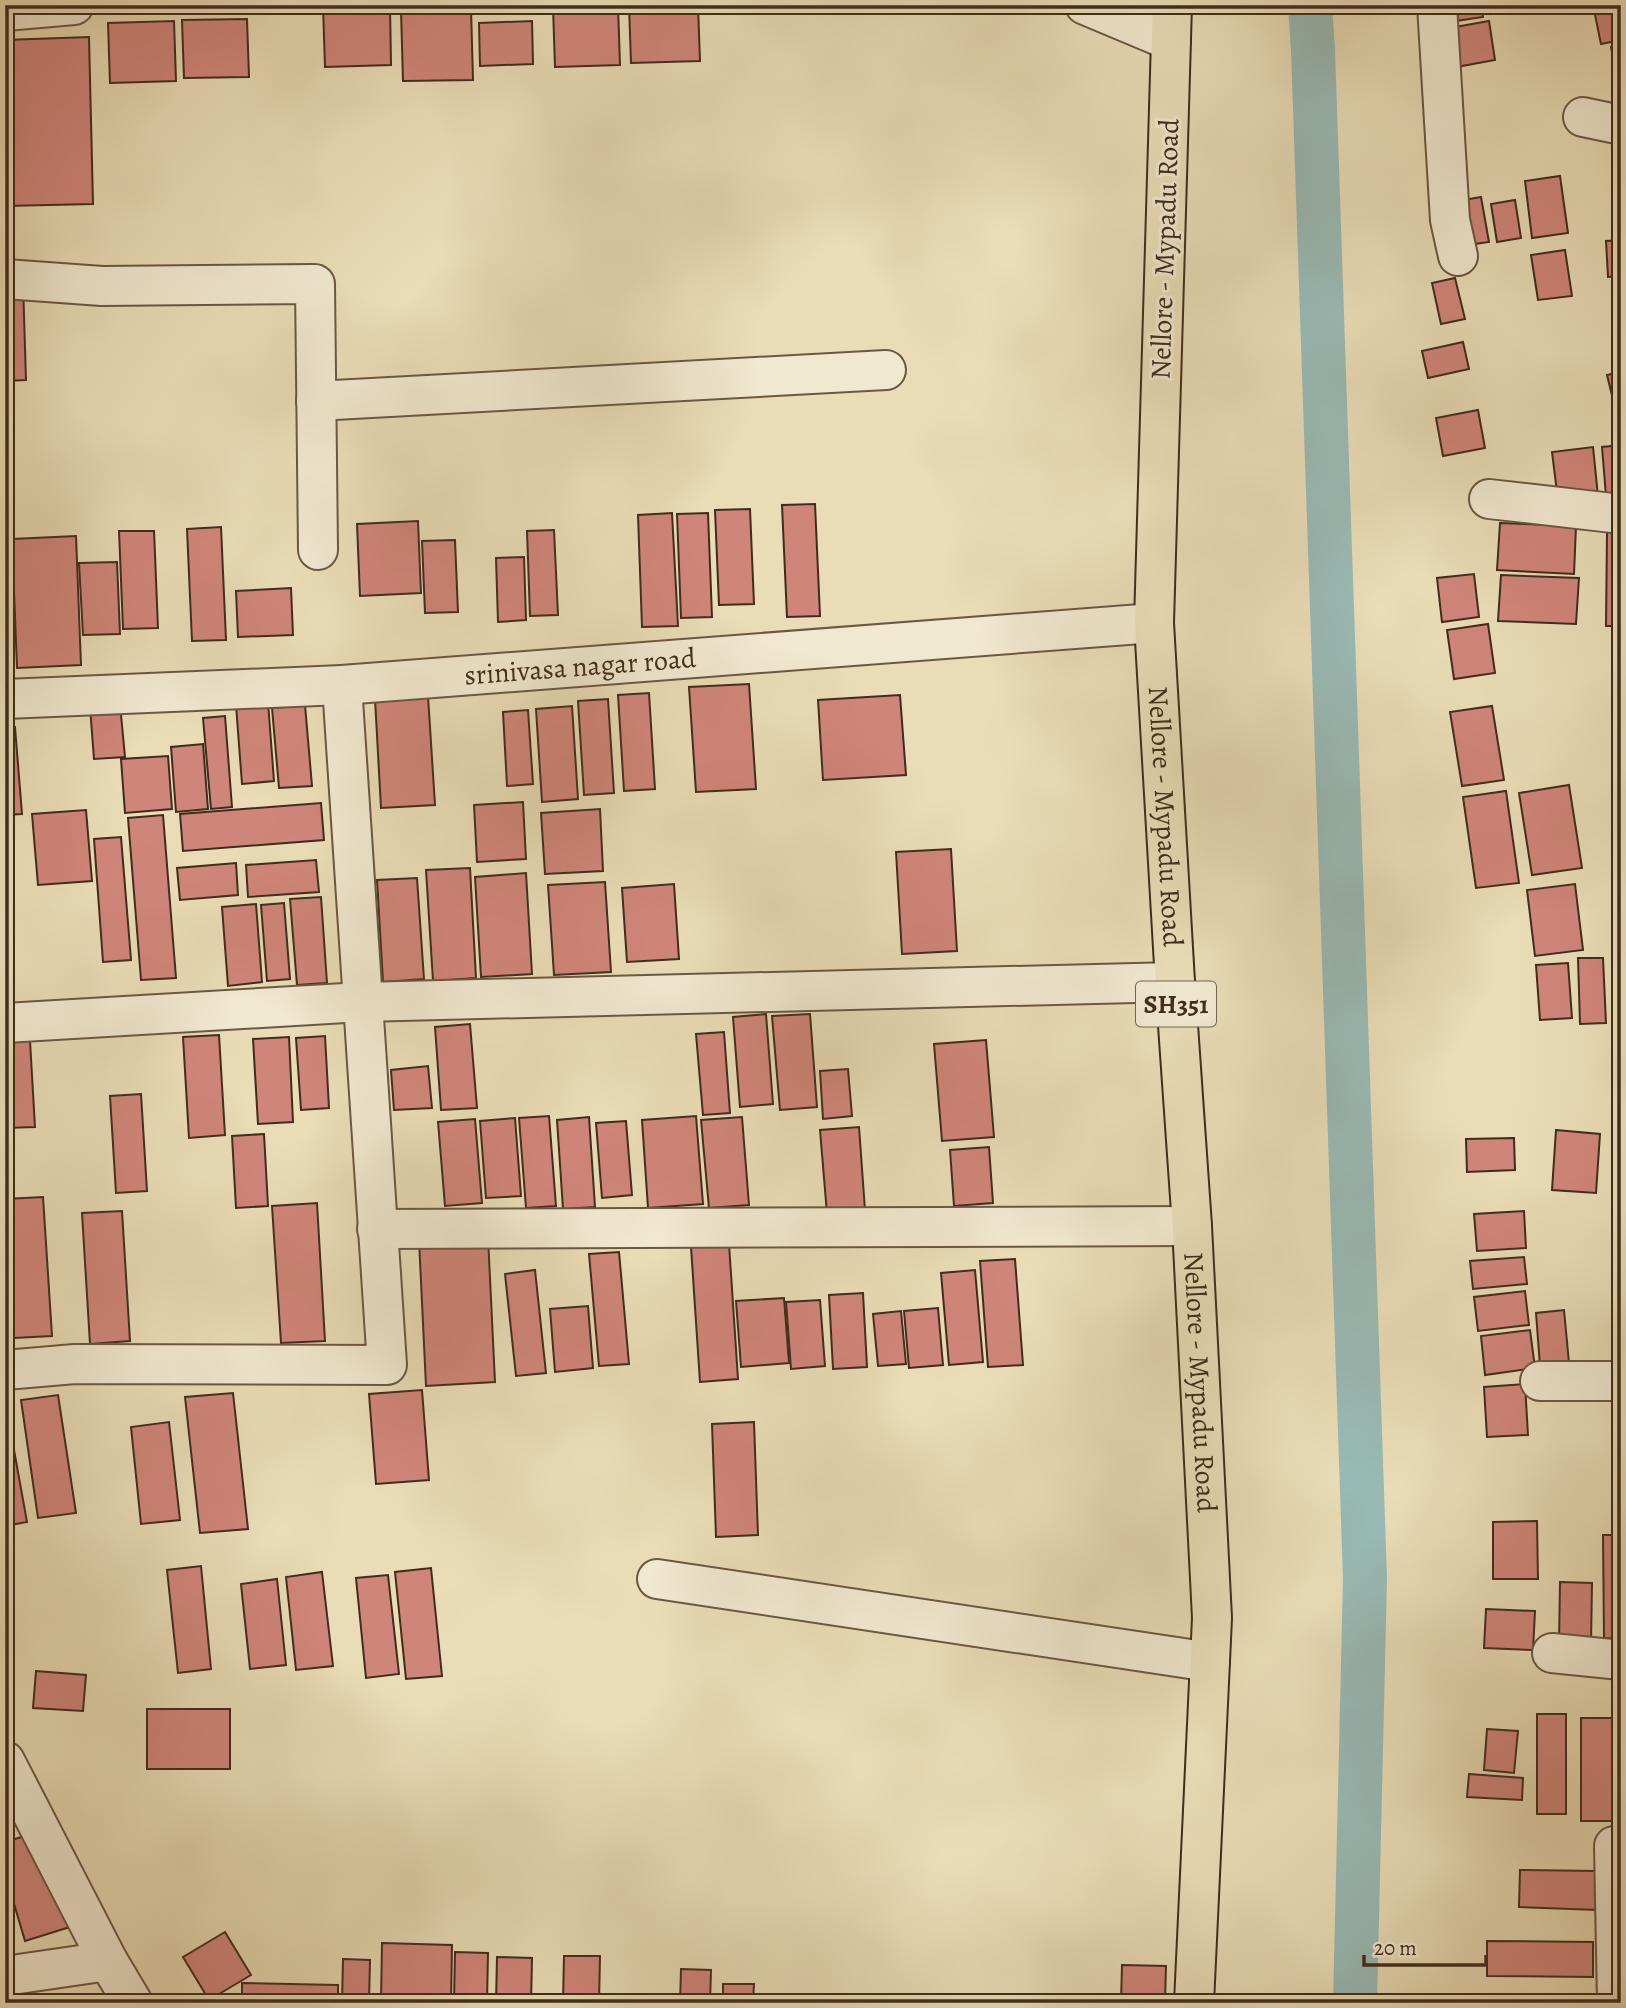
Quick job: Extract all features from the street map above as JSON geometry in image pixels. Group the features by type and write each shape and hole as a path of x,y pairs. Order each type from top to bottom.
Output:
{"main road":[{"name":"Nellore - Mypadu Road","path":"1171,23 1154,623 1174,982 1192,1226 1212,1618 1194,2003"}],"street":[{"path":"5,12 74,5"},
{"path":"1085,5 1171,23"},
{"path":"1437,5 1450,220 1458,256"},
{"path":"1583,117 1621,125"},
{"path":"5,279 102,286 315,284 318,550"},
{"path":"316,401 886,370"},
{"path":"1489,499 1621,514"},
{"name":"srinivasa nagar road","path":"5,699 342,685 1154,623"},
{"path":"5,1370 75,1364 387,1365 342,685"},
{"path":"5,1023 362,1002 1174,982"},
{"path":"377,1229 1192,1226"},
{"path":"1540,1381 1621,1381"},
{"path":"657,1579 1210,1662"},
{"path":"1552,1653 1621,1660"},
{"path":"5,1761 108,1961 133,2003"},
{"path":"1614,1846 1617,2003"},
{"path":"5,1976 108,1961"}],"building":[{"path":"390,5 391,65 325,67 323,6"},
{"path":"629,5 698,5 700,61 631,63"},
{"path":"1397,5 1432,5 1433,6 1397,10"},
{"path":"1446,5 1481,5 1483,17 1449,22"},
{"path":"1489,5 1529,5 1529,7 1491,14"},
{"path":"1593,5 1621,5 1621,40 1601,44"},
{"path":"618,6 620,65 555,67 553,7"},
{"path":"471,8 473,80 403,81 401,10"},
{"path":"247,19 249,77 184,78 182,20"},
{"path":"174,21 176,81 110,83 108,23"},
{"path":"532,21 533,64 480,66 479,23"},
{"path":"1489,21 1495,60 1451,68 1444,29"},
{"path":"89,37 93,204 5,206 5,40"},
{"path":"1621,45 1621,97 1620,97 1611,47"},
{"path":"1560,176 1568,233 1532,238 1525,181"},
{"path":"1481,197 1489,242 1461,246 1453,202"},
{"path":"1515,200 1521,238 1497,242 1491,204"},
{"path":"1621,240 1621,276 1608,277 1606,241"},
{"path":"1565,250 1572,296 1538,300 1531,255"},
{"path":"1455,278 1465,319 1441,324 1432,283"},
{"path":"5,283 23,283 26,380 5,381"},
{"path":"1463,342 1469,369 1428,378 1422,351"},
{"path":"1621,372 1621,424 1619,424 1607,375"},
{"path":"1478,410 1485,448 1443,456 1436,418"},
{"path":"1621,445 1621,494 1606,496 1602,447"},
{"path":"1593,447 1598,496 1558,500 1552,452"},
{"path":"815,504 820,616 787,617 782,505"},
{"path":"750,509 754,604 719,605 715,510"},
{"path":"672,513 678,626 642,627 638,515"},
{"path":"708,513 712,617 681,618 677,514"},
{"path":"418,521 421,593 360,596 357,524"},
{"path":"1500,523 1576,526 1574,574 1497,570"},
{"path":"221,527 226,640 192,641 187,529"},
{"path":"554,530 558,615 530,616 527,531"},
{"path":"119,531 154,531 158,628 123,629"},
{"path":"1607,532 1621,533 1621,626 1606,626"},
{"path":"76,536 81,665 17,668 12,539"},
{"path":"455,540 458,612 425,613 422,541"},
{"path":"524,557 526,620 498,622 496,558"},
{"path":"117,562 120,634 83,635 79,563"},
{"path":"1474,574 1479,617 1442,622 1437,578"},
{"path":"1501,575 1579,578 1576,624 1498,621"},
{"path":"291,588 293,635 238,637 236,591"},
{"path":"5,590 8,638 5,639"},
{"path":"1488,624 1495,673 1454,679 1447,630"},
{"path":"1621,640 1621,691 1615,641"},
{"path":"749,684 756,789 696,792 689,687"},
{"path":"649,693 655,789 624,791 618,695"},
{"path":"900,695 906,775 823,780 818,700"},
{"path":"428,696 435,805 381,808 375,699"},
{"path":"608,699 614,793 584,795 578,701"},
{"path":"268,702 274,781 242,784 236,705"},
{"path":"120,704 125,757 94,759 90,707"},
{"path":"305,705 312,786 279,788 272,708"},
{"path":"572,706 578,799 542,802 536,709"},
{"path":"1492,706 1504,780 1462,786 1450,712"},
{"path":"528,710 533,784 507,786 503,712"},
{"path":"225,716 232,807 211,809 203,718"},
{"path":"15,727 22,814 5,815 5,728"},
{"path":"203,744 208,809 176,812 171,747"},
{"path":"168,756 172,809 125,813 121,759"},
{"path":"1569,785 1582,868 1532,875 1519,793"},
{"path":"1506,791 1519,883 1476,888 1463,797"},
{"path":"523,802 526,859 477,862 474,805"},
{"path":"321,803 324,840 183,851 180,814"},
{"path":"600,809 603,871 545,874 541,813"},
{"path":"86,810 92,881 38,885 32,814"},
{"path":"163,815 176,978 141,980 128,818"},
{"path":"121,837 131,960 103,962 94,839"},
{"path":"951,849 957,951 902,954 896,852"},
{"path":"316,860 319,892 248,897 246,865"},
{"path":"236,863 238,895 180,900 177,868"},
{"path":"470,868 476,978 433,981 426,870"},
{"path":"526,873 532,974 481,977 475,877"},
{"path":"417,878 424,979 383,982 377,880"},
{"path":"605,882 611,972 554,975 548,885"},
{"path":"674,884 679,959 627,962 622,888"},
{"path":"1575,884 1583,950 1535,956 1527,890"},
{"path":"321,897 327,983 297,985 290,899"},
{"path":"284,903 290,979 267,981 261,905"},
{"path":"256,904 262,982 228,986 222,907"},
{"path":"1578,958 1603,958 1606,1023 1580,1024"},
{"path":"1617,960 1621,960 1621,1036 1614,1036"},
{"path":"1568,963 1572,1018 1540,1020 1536,965"},
{"path":"766,1014 773,1104 740,1107 733,1017"},
{"path":"810,1014 817,1107 780,1110 772,1016"},
{"path":"470,1024 477,1108 441,1110 435,1027"},
{"path":"724,1032 730,1113 703,1115 696,1034"},
{"path":"219,1035 225,1135 189,1138 183,1037"},
{"path":"325,1036 329,1108 301,1110 296,1038"},
{"path":"289,1037 293,1122 258,1124 253,1039"},
{"path":"986,1040 994,1137 942,1141 934,1044"},
{"path":"30,1041 35,1127 5,1128 5,1043"},
{"path":"428,1066 432,1108 394,1110 391,1070"},
{"path":"848,1069 852,1116 823,1119 820,1071"},
{"path":"141,1094 147,1191 116,1193 110,1096"},
{"path":"549,1116 556,1206 526,1208 519,1118"},
{"path":"696,1116 703,1204 648,1208 642,1120"},
{"path":"589,1117 595,1207 563,1209 557,1120"},
{"path":"742,1117 749,1205 709,1208 701,1120"},
{"path":"515,1118 521,1196 486,1198 480,1121"},
{"path":"475,1119 482,1203 445,1206 438,1122"},
{"path":"626,1121 632,1195 602,1198 596,1123"},
{"path":"859,1127 865,1210 827,1214 820,1130"},
{"path":"1556,1130 1600,1134 1596,1193 1552,1190"},
{"path":"264,1134 268,1206 236,1208 232,1136"},
{"path":"1514,1138 1515,1170 1467,1172 1466,1139"},
{"path":"989,1147 993,1203 954,1206 950,1150"},
{"path":"43,1197 52,1336 14,1338 5,1199"},
{"path":"317,1203 325,1341 281,1343 272,1206"},
{"path":"122,1211 130,1341 90,1344 82,1213"},
{"path":"1524,1211 1526,1248 1477,1251 1474,1214"},
{"path":"488,1237 495,1382 426,1386 419,1240"},
{"path":"729,1244 738,1379 700,1382 691,1247"},
{"path":"619,1252 629,1364 599,1366 589,1254"},
{"path":"1524,1257 1527,1284 1473,1289 1470,1261"},
{"path":"1015,1259 1023,1365 988,1367 980,1261"},
{"path":"535,1270 546,1373 516,1376 505,1274"},
{"path":"975,1270 983,1362 949,1365 941,1273"},
{"path":"1525,1291 1529,1325 1478,1331 1474,1297"},
{"path":"863,1293 867,1367 833,1369 829,1295"},
{"path":"784,1298 789,1363 741,1367 736,1301"},
{"path":"820,1300 825,1366 791,1369 786,1302"},
{"path":"588,1306 593,1368 555,1372 550,1309"},
{"path":"938,1308 943,1365 909,1368 904,1311"},
{"path":"1564,1310 1569,1363 1540,1366 1536,1313"},
{"path":"901,1311 906,1364 878,1366 873,1314"},
{"path":"1530,1330 1535,1368 1485,1375 1481,1336"},
{"path":"1525,1384 1528,1435 1487,1437 1484,1387"},
{"path":"422,1390 429,1480 376,1484 369,1394"},
{"path":"233,1393 248,1529 200,1533 185,1397"},
{"path":"58,1395 76,1513 38,1518 21,1400"},
{"path":"5,1400 27,1522 5,1526"},
{"path":"169,1422 180,1520 141,1524 131,1427"},
{"path":"754,1422 758,1535 716,1537 712,1424"},
{"path":"1537,1521 1538,1579 1493,1579 1493,1522"},
{"path":"1603,1535 1621,1535 1621,1638 1604,1638"},
{"path":"201,1566 211,1669 178,1673 167,1570"},
{"path":"431,1568 442,1676 406,1679 395,1572"},
{"path":"322,1572 333,1666 296,1670 286,1577"},
{"path":"388,1575 399,1674 366,1678 356,1578"},
{"path":"277,1579 286,1665 250,1669 241,1584"},
{"path":"1560,1582 1592,1583 1591,1645 1559,1645"},
{"path":"1486,1609 1535,1611 1533,1650 1484,1648"},
{"path":"36,1671 86,1675 83,1711 33,1708"},
{"path":"147,1709 230,1709 230,1769 147,1769"},
{"path":"1537,1714 1566,1714 1566,1814 1537,1814"},
{"path":"1581,1718 1621,1718 1621,1821 1581,1821"},
{"path":"1487,1729 1518,1731 1514,1773 1484,1770"},
{"path":"1469,1774 1523,1778 1522,1800 1467,1797"},
{"path":"41,1831 70,1927 25,1941 5,1873 5,1842"},
{"path":"1520,1870 1598,1871 1597,1910 1519,1907"},
{"path":"225,1932 251,1975 209,2000 183,1957"},
{"path":"1487,1941 1593,1942 1593,1977 1487,1976"},
{"path":"382,1943 452,1945 451,2003 381,2003"},
{"path":"455,1952 488,1953 487,2003 454,2003"},
{"path":"564,1956 600,1956 599,2003 563,2003"},
{"path":"497,1957 532,1958 531,2003 496,2003"},
{"path":"343,1959 370,1960 369,2003 342,2003"},
{"path":"1122,1965 1166,1966 1165,2003 1121,2003"},
{"path":"681,1969 711,1970 710,2003 680,2003"},
{"path":"242,1983 338,1985 338,2003 242,2003"},
{"path":"723,1984 754,1984 753,2003 723,2003"},
{"path":"828,1995 871,1996 871,2003 827,2003"},
{"path":"78,1996 79,2003 63,2003 62,1998"}],"waterway":[{"path":"1310,5 1365,1579 1355,2003"}]}
